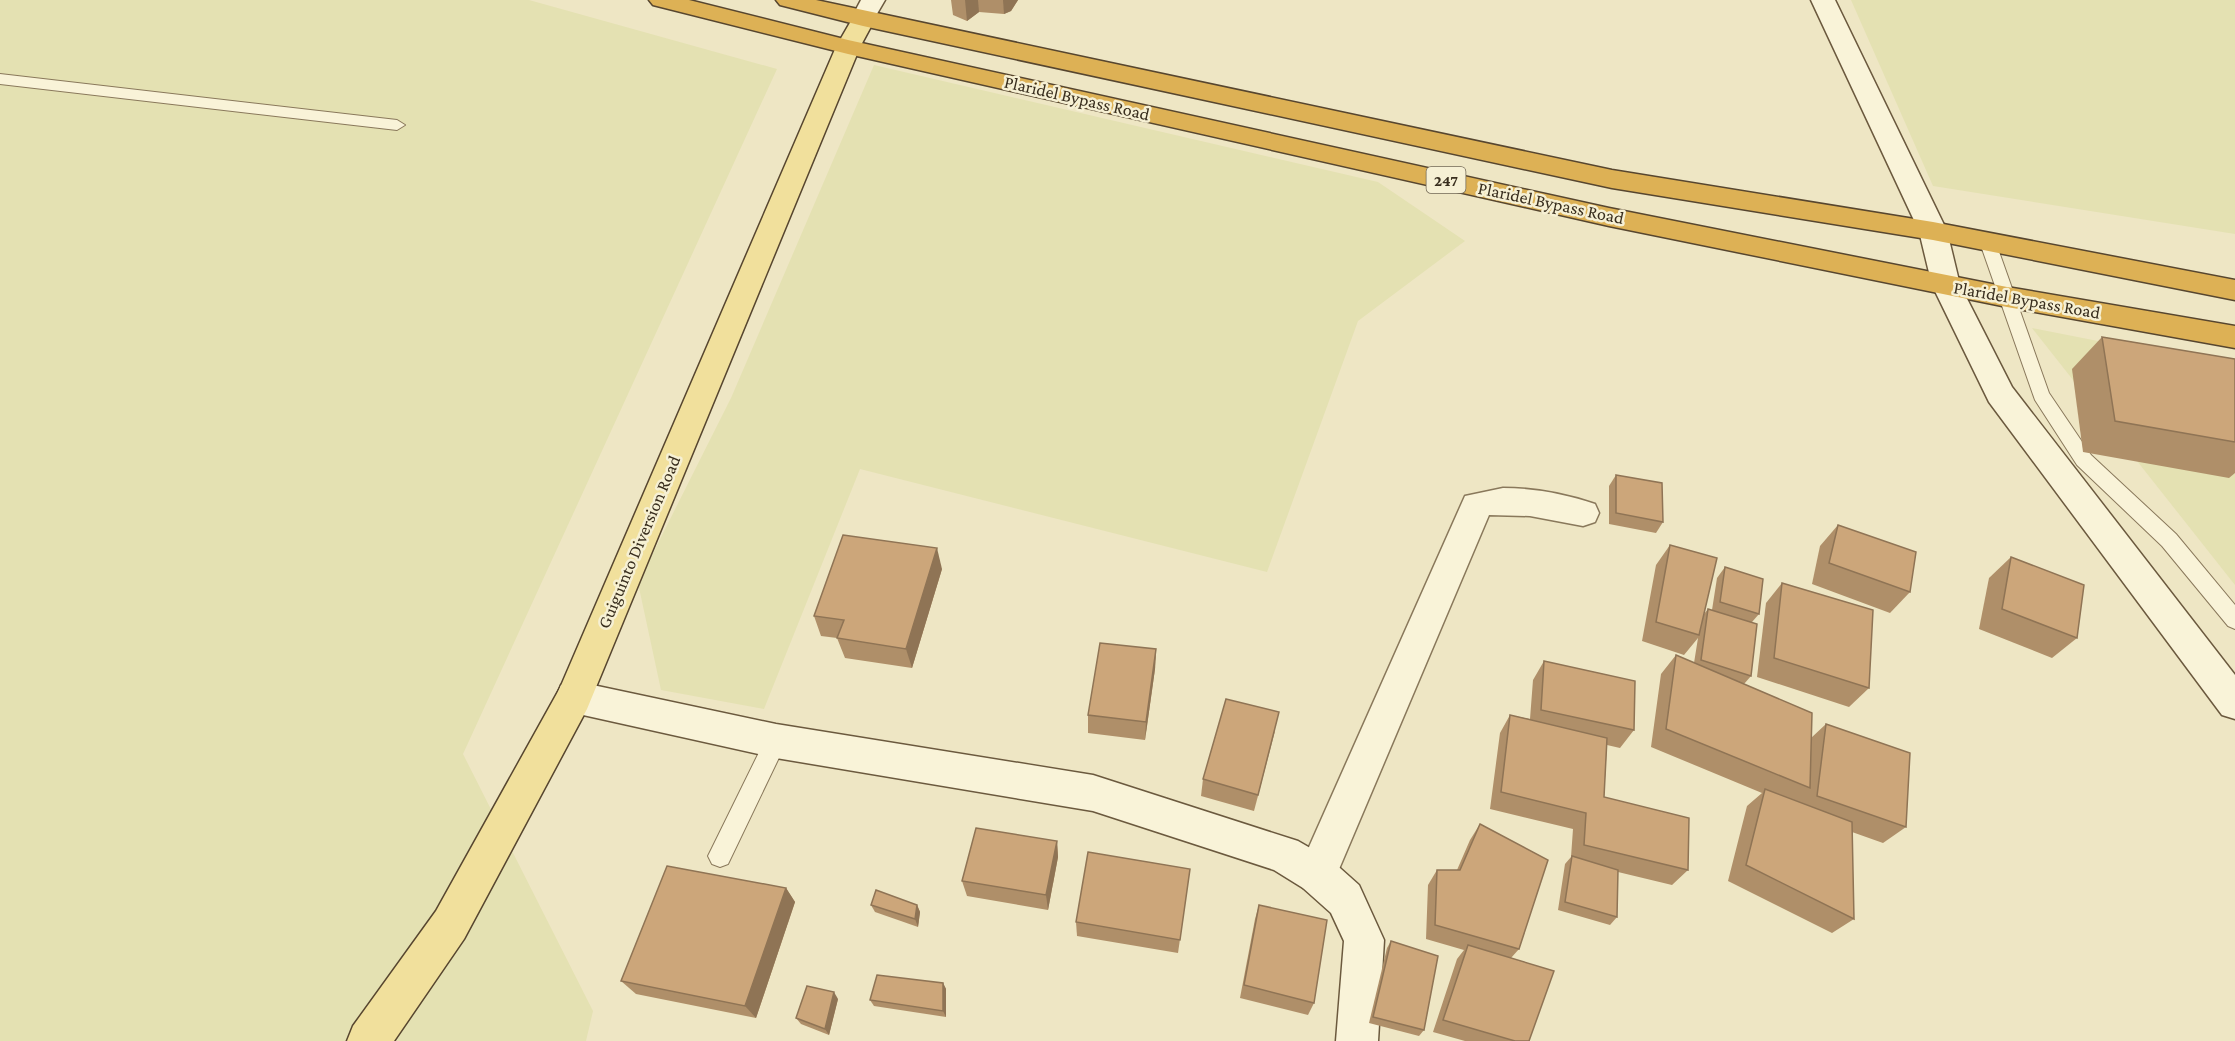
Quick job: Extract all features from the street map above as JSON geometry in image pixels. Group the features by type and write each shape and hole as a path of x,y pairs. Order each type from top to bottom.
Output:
{"highway":[{"name":"Plaridel Bypass Road","path":"661,0 848,47 1609,217 2007,297 2235,337"},
{"name":"Plaridel Bypass Road","path":"788,0 868,10 1612,179 1933,231 2235,290"}],"main road":[{"name":"Guiguinto Diversion Road","path":"368,1041 450,925 574,697 848,47 868,10"}],"street":[{"path":"1823,0 1933,231 1946,285 2000,394 2235,703"},
{"path":"1317,874 1477,505 1493,500 1520,501 1583,513"},
{"path":"574,697 776,741 1093,793 1284,854 1317,874 1345,899 1365,940 1357,1041"}],"lane":[{"path":"0,79 397,125"},
{"path":"1988,243 2041,395 2060,426 2084,460 2169,540 2235,620"},
{"path":"720,856 776,741"}],"shaded area":[{"path":"0,0 529,0 777,69 463,754 593,1011 586,1041 0,1041"},
{"path":"1851,0 2235,0 2235,234 1933,186"},
{"path":"874,65 1378,182 1465,241 1358,321 1267,572 860,469 764,709 661,690 638,583 731,398"},
{"path":"2032,328 2235,368 2235,585"}],"building":[{"path":"2102,337 2235,359 2235,442 2115,421"},
{"path":"1616,475 1662,483 1663,522 1616,513"},
{"path":"1838,525 1916,552 1910,592 1829,563"},
{"path":"843,535 937,548 906,649 837,638 844,620 814,616"},
{"path":"1670,545 1717,558 1699,635 1656,622"},
{"path":"2011,557 2084,585 2077,638 2002,609"},
{"path":"1725,567 1763,579 1759,614 1720,602"},
{"path":"1782,583 1873,610 1869,688 1774,658"},
{"path":"1708,609 1757,624 1751,676 1701,660"},
{"path":"1100,643 1156,649 1146,722 1088,715"},
{"path":"1676,655 1812,713 1810,788 1666,729"},
{"path":"1544,661 1635,681 1634,730 1541,710"},
{"path":"1226,699 1279,712 1258,795 1203,779"},
{"path":"1510,715 1607,738 1604,797 1689,818 1688,870 1584,845 1586,813 1501,792"},
{"path":"1826,724 1910,753 1906,827 1817,796"},
{"path":"1765,789 1852,822 1854,919 1746,865"},
{"path":"1480,824 1548,860 1519,949 1435,925 1437,870 1460,870"},
{"path":"976,828 1057,841 1046,895 962,881"},
{"path":"1088,852 1190,869 1180,940 1076,922"},
{"path":"1572,856 1618,870 1617,917 1565,902"},
{"path":"667,866 786,888 745,1006 621,981"},
{"path":"876,890 917,905 915,919 871,905"},
{"path":"1259,905 1327,920 1314,1003 1244,985"},
{"path":"1391,941 1438,956 1424,1030 1373,1017"},
{"path":"1468,945 1554,971 1529,1041 1515,1041 1443,1020"},
{"path":"877,975 943,983 943,1011 870,1000"},
{"path":"807,986 834,992 825,1029 796,1018"}]}
